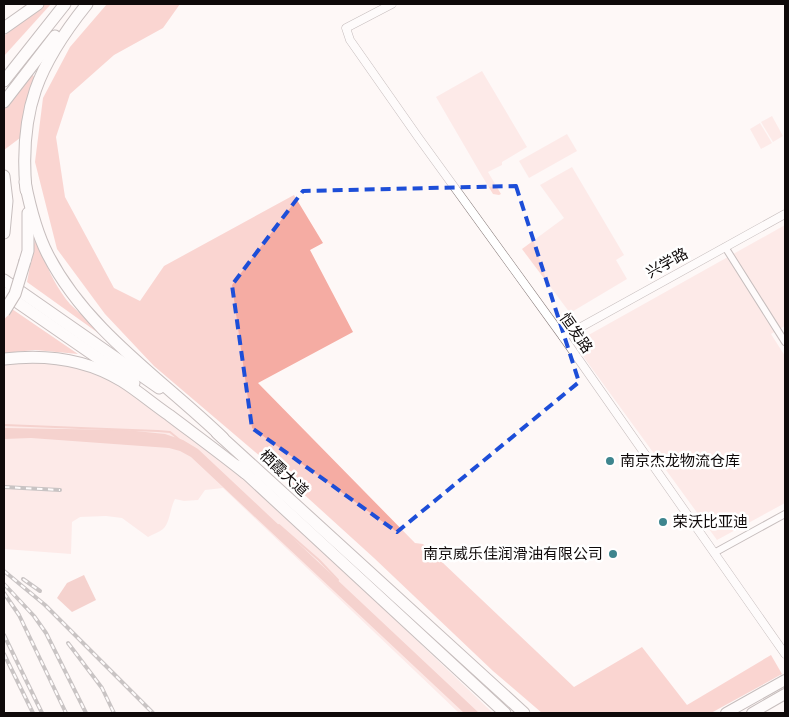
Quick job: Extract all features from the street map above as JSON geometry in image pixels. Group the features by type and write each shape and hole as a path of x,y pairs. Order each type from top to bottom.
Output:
{"highway":[{"path":"4,28 38,4"},
{"path":"4,81 65,4"},
{"path":"6,99 80,4"},
{"path":"4,312 15,294 26,261 28,238 24,145 32,100 44,65 87,4"},
{"path":"4,78 25,54"},
{"path":"4,176 7,201 4,231"},
{"path":"25,182 35,224 47,254 72,294 106,332 135,360 224,438"},
{"name":"栖霞大道","path":"4,280 151,381 224,438 524,713"},
{"name":"栖霞大道","path":"4,293 170,409 245,473 505,713"},
{"path":"4,359 33,356 50,357 91,367 109,374 132,388 245,473"}],"main road":[{"path":"726,713 785,680"},
{"path":"752,713 785,694"}],"street":[{"name":"恒发路","path":"392,4 346,28 350,40 563,337 785,654"},
{"name":"兴学路","path":"563,337 785,214"},
{"path":"725,247 784,339"},
{"path":"714,553 785,514"}],"highlighted area":[{"path":"516,186 579,382 397,532 252,428 232,285 303,191"}],"shaded area":[{"path":"42,4 51,4 4,56 4,36"},
{"path":"107,4 180,4 163,28 114,55 70,94 56,137 65,197 114,288 140,301 164,266 294,195 323,243 310,250 353,332 258,383 415,543 423,544 574,687 642,647 687,705 771,655 782,674 711,713 542,713 493,671 374,558 287,479 154,366 105,314 57,249 35,162 43,98 70,47"},
{"path":"482,71 527,147 502,162 502,165 488,172 501,194 499,195 493,194 436,97"},
{"path":"32,73 35,79 26,103 20,138 4,150 4,110"},
{"path":"772,116 783,136 773,142 761,122"},
{"path":"760,123 772,143 761,149 750,129"},
{"path":"567,134 577,151 529,178 519,161"},
{"path":"572,167 624,255 616,260 627,279 570,313 522,249 564,218 540,185"},
{"path":"785,225 785,326 771,334 785,356 785,503 717,540 577,348 576,342"},
{"path":"36,234 45,262 58,288 70,304 102,333 101,335 27,282"},
{"path":"12,309 78,354 35,350 4,353 4,320"},
{"path":"32,361 76,367 109,380 125,389 252,483 493,713 459,713 223,488 205,490 198,500 184,501 175,499 169,519 163,529 148,537 122,518 106,516 80,517 72,522 71,554 4,549 4,365"},
{"path":"4,428 126,430 165,434 183,440 198,449 479,713 464,713 191,457 169,448 31,438 4,439"},
{"path":"84,575 96,600 72,612 57,598 67,583"}],"waterway":[{"path":"4,425 170,432 181,441"},
{"path":"279,525 319,560 338,580"}],"railway":[{"path":"4,487 60,490"},
{"path":"4,571 45,605 153,713"},
{"path":"23,579 40,591"},
{"path":"4,584 34,616 46,633 86,713"},
{"path":"4,593 19,615 66,713"},
{"path":"4,635 42,713"},
{"path":"68,643 102,688 114,713"},
{"path":"4,654 33,713"}],"place":[{"name":"南京杰龙物流仓库","path":"610,461"},
{"name":"荣沃比亚迪","path":"663,522"},
{"name":"南京威乐佳润滑油有限公司","path":"613,554"}]}
